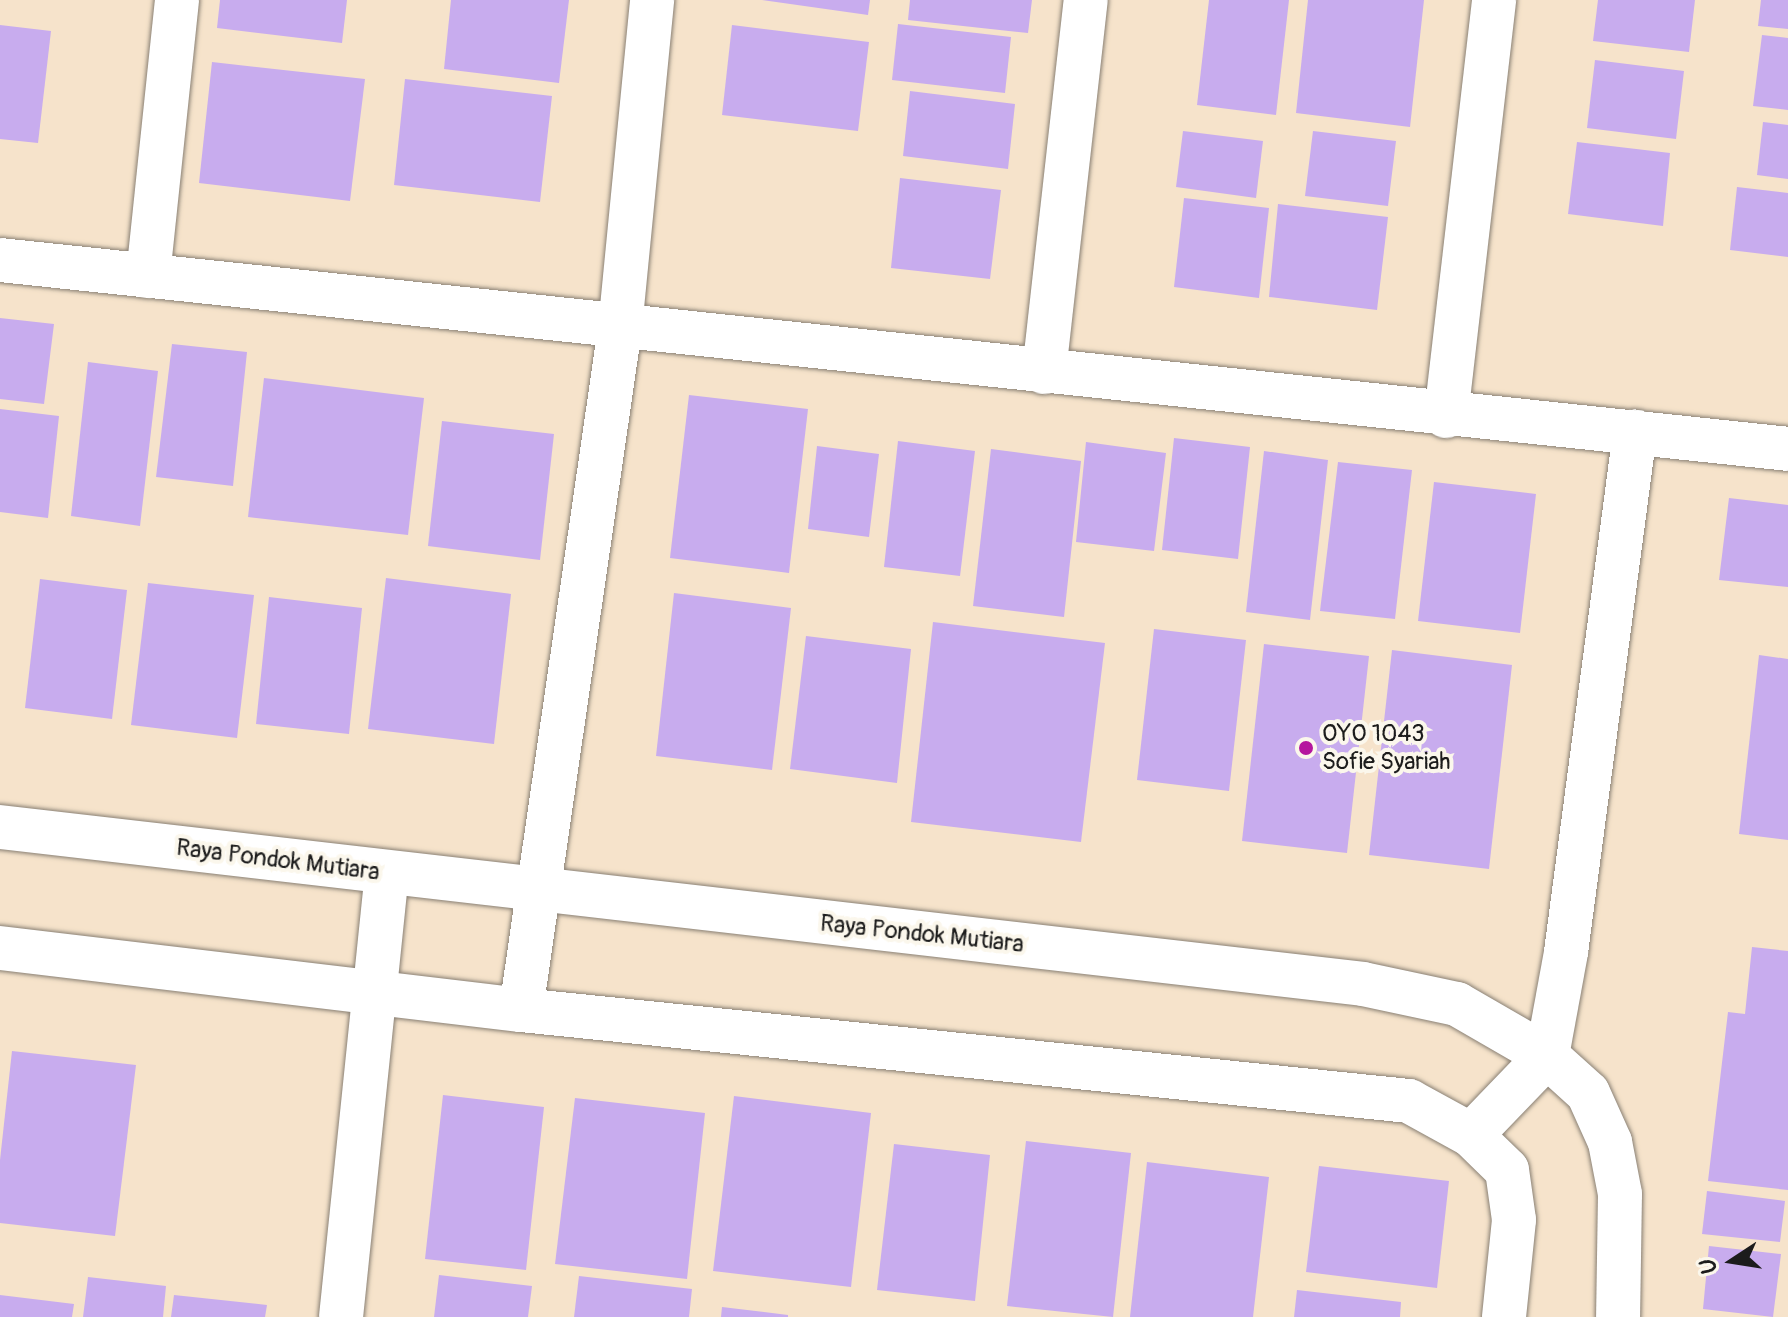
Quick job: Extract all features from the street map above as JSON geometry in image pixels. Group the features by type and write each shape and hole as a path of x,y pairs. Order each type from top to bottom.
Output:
{"street":[{"path":"148,276 177,0"},
{"path":"521,1010 620,328 652,0"},
{"path":"1044,372 1086,0"},
{"path":"1446,416 1494,0"},
{"path":"0,260 1446,416 1788,449"},
{"path":"1471,1135 1547,1056 1566,952 1635,432"},
{"name":"Raya Pondok Mutiara","path":"0,827 1363,984 1457,1004 1547,1056 1588,1093 1610,1142 1620,1194 1618,1317"},
{"path":"341,1317 387,873"},
{"path":"0,948 375,990 521,1010 1409,1101 1471,1135 1507,1170 1514,1220 1504,1317"}],"building":[{"path":"220,0 347,0 342,43 217,28"},
{"path":"451,0 569,0 559,83 444,69"},
{"path":"762,0 870,0 868,15"},
{"path":"910,0 1032,0 1028,33 908,20"},
{"path":"1209,0 1289,0 1276,115 1197,105"},
{"path":"1308,0 1424,0 1410,127 1296,113"},
{"path":"1598,0 1695,0 1689,52 1593,41"},
{"path":"1761,0 1788,0 1788,29 1758,26"},
{"path":"898,24 1011,37 1005,93 892,80"},
{"path":"0,25 51,31 38,143 0,139"},
{"path":"732,25 869,42 858,131 722,115"},
{"path":"1762,35 1788,38 1788,110 1753,106"},
{"path":"1595,60 1684,71 1676,139 1587,128"},
{"path":"212,62 365,79 350,201 199,183"},
{"path":"405,79 552,96 540,202 394,185"},
{"path":"910,91 1015,104 1008,169 903,156"},
{"path":"1763,122 1788,125 1788,179 1757,175"},
{"path":"1183,131 1263,141 1256,198 1176,187"},
{"path":"1313,131 1396,141 1388,206 1305,196"},
{"path":"1577,142 1670,153 1663,226 1568,214"},
{"path":"900,178 1001,190 990,279 891,268"},
{"path":"1737,187 1788,193 1788,257 1730,250"},
{"path":"1184,198 1269,208 1259,298 1174,287"},
{"path":"1278,204 1388,217 1377,310 1269,297"},
{"path":"0,318 54,324 44,404 0,399"},
{"path":"172,344 247,352 233,486 156,477"},
{"path":"88,362 158,371 140,526 71,516"},
{"path":"264,378 424,398 408,535 248,517"},
{"path":"689,395 808,409 789,573 670,558"},
{"path":"0,409 59,416 48,518 0,512"},
{"path":"442,421 554,434 540,560 428,546"},
{"path":"1174,438 1250,447 1238,559 1162,550"},
{"path":"898,441 975,451 960,576 884,567"},
{"path":"1086,442 1166,453 1154,551 1076,542"},
{"path":"817,446 879,454 869,537 808,529"},
{"path":"991,449 1081,461 1064,617 973,606"},
{"path":"1264,451 1328,460 1310,620 1246,612"},
{"path":"1338,462 1412,470 1395,619 1320,611"},
{"path":"1434,482 1536,494 1520,633 1418,621"},
{"path":"1729,498 1788,505 1788,587 1719,580"},
{"path":"386,578 511,594 494,744 368,729"},
{"path":"40,579 127,590 112,719 25,708"},
{"path":"148,583 254,595 237,738 131,725"},
{"path":"674,593 791,608 772,770 656,756"},
{"path":"269,597 362,608 349,734 256,724"},
{"path":"933,622 1105,643 1081,842 911,822"},
{"path":"1154,629 1246,640 1229,791 1137,780"},
{"path":"806,636 911,649 897,783 790,769"},
{"name":"OYO 1043 Sofie Syariah","path":"1264,644 1369,656 1347,853 1242,841"},
{"path":"1392,650 1512,665 1489,869 1369,855"},
{"path":"1759,655 1788,659 1788,840 1739,834"},
{"path":"1752,947 1788,951 1788,1190 1708,1181 1728,1012 1745,1014"},
{"path":"12,1051 136,1065 115,1236 0,1223 0,1160"},
{"path":"443,1095 544,1107 526,1270 425,1259"},
{"path":"734,1096 871,1113 851,1287 713,1271"},
{"path":"575,1098 705,1113 687,1279 555,1264"},
{"path":"1026,1141 1131,1153 1113,1317 1007,1306"},
{"path":"894,1144 990,1155 975,1301 877,1290"},
{"path":"1147,1162 1269,1177 1253,1317 1130,1317"},
{"path":"1319,1166 1449,1181 1437,1288 1306,1272"},
{"path":"1707,1191 1785,1201 1780,1242 1702,1234"},
{"path":"1709,1246 1781,1254 1773,1317 1703,1309"},
{"path":"439,1275 532,1286 528,1317 434,1317"},
{"path":"579,1276 692,1289 689,1317 574,1317"},
{"path":"88,1277 166,1286 163,1317 83,1317"},
{"path":"1297,1290 1401,1302 1400,1317 1294,1317"},
{"path":"0,1295 74,1304 72,1317 0,1317"},
{"path":"174,1295 267,1305 265,1317 171,1317"},
{"path":"722,1307 788,1315 788,1317 721,1317"}],"place":[{"name":"OYO 1043 Sofie Syariah","path":"1306,748"}]}
